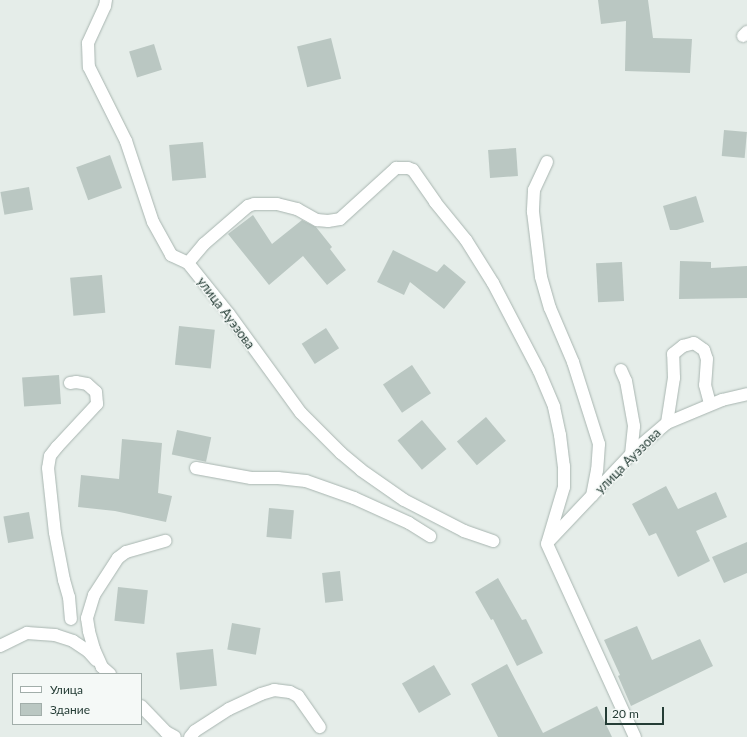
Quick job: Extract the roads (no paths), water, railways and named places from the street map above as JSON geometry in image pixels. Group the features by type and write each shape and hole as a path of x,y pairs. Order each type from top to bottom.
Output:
{"street":[{"name":"улица Ауэзова","path":"106,0 105,6 88,43 89,67 126,141 153,222 171,255 188,263 229,314 301,413 325,438 361,470 404,500 464,531 493,541"},
{"path":"547,162 534,190 533,212 541,277 550,308 573,362 599,444 598,470 592,496"},
{"path":"188,263 213,236 248,206 254,204 277,204 297,209 317,220 340,219 396,168 413,170 435,202 466,240 493,283 536,365 554,408 564,466 564,487 547,544 635,737"},
{"path":"667,423 674,378 673,354 683,346 694,342 704,350 707,359 705,385 710,404"},
{"path":"621,370 627,387 634,426 631,455"},
{"path":"70,383 76,382 87,384 96,392 97,404 50,456 48,468 55,534 64,580 69,596 71,619"},
{"name":"улица Ауэзова","path":"547,544 631,455 667,423 710,404 747,394"},
{"path":"196,468 251,478 278,478 306,481 354,498 409,523 430,536"},
{"path":"106,670 94,649 89,631 87,618 94,595 118,558 126,552 164,541"},
{"path":"0,646 27,633 55,635 72,641 88,651 106,670"},
{"path":"190,737 195,731 211,720 261,694 274,690 290,692 298,696 320,727"},
{"path":"142,707 166,732 175,737"}]}
